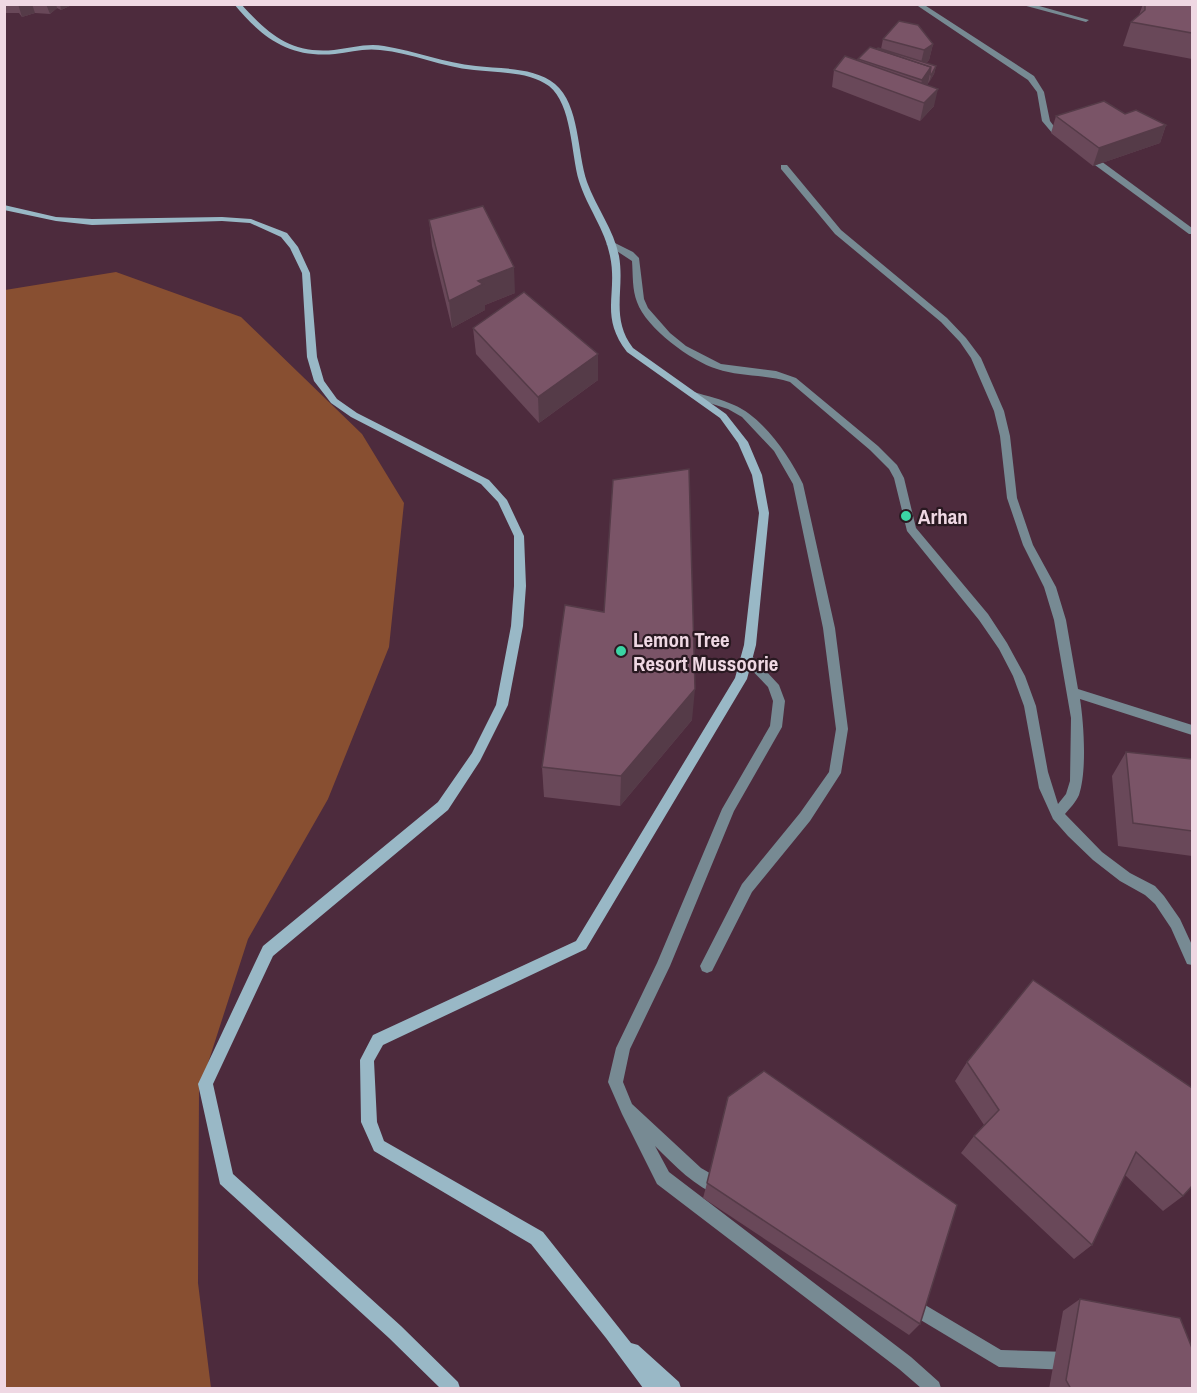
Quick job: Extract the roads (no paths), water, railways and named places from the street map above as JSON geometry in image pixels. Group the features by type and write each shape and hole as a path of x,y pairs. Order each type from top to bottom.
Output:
{"street":[{"path":"237,4 268,36 281,46 298,51 323,52 385,48 456,66 528,75 552,86 565,102 583,182 616,262 614,305 621,340 630,350 723,416 743,442 757,475 764,513 750,645 741,679 730,701 581,945 378,1040 367,1060 369,1122 379,1146 537,1238 612,1332 653,1389"},
{"path":"918,4 1031,78 1040,87 1045,120 1050,128 1075,146"},
{"path":"1022,4 1086,20"},
{"path":"1084,153 1192,232"},
{"path":"784,167 838,232 944,320 963,340 976,358 999,411 1005,436 1012,498 1028,545 1050,587 1060,620 1077,718 1076,781 1072,796 1058,814"},
{"path":"4,207 56,219 92,222 222,219 251,221 284,235 294,248 306,273 312,357 319,381 334,401 354,415 485,482 502,500 519,536 518,606 502,705 476,757 443,806 268,951 205,1084 226,1178 395,1332 452,1389"},
{"path":"610,244 630,254 636,260 640,299 644,309 675,342 719,367 776,374 793,380 874,448 892,467 905,499 906,516 911,528 977,609 1026,691 1037,732 1043,777 1049,799 1058,814 1090,851 1126,877 1151,891 1170,912 1192,959"},
{"path":"694,395 730,407 745,415 778,448 798,484 829,628 842,729 835,773 805,817 747,888 706,966"},
{"path":"747,658 773,684 779,701 776,727 728,809 663,966 623,1048 615,1082 663,1178 905,1363 933,1389"},
{"path":"1073,692 1192,730"},
{"path":"627,1109 695,1174 736,1198"},
{"path":"898,1297 999,1358 1079,1361"},
{"path":"612,1332 673,1389"}],"place":[{"name":"Arhan","path":"906,516"},
{"name":"Lemon Tree Resort Mussoorie","path":"621,651"}]}
